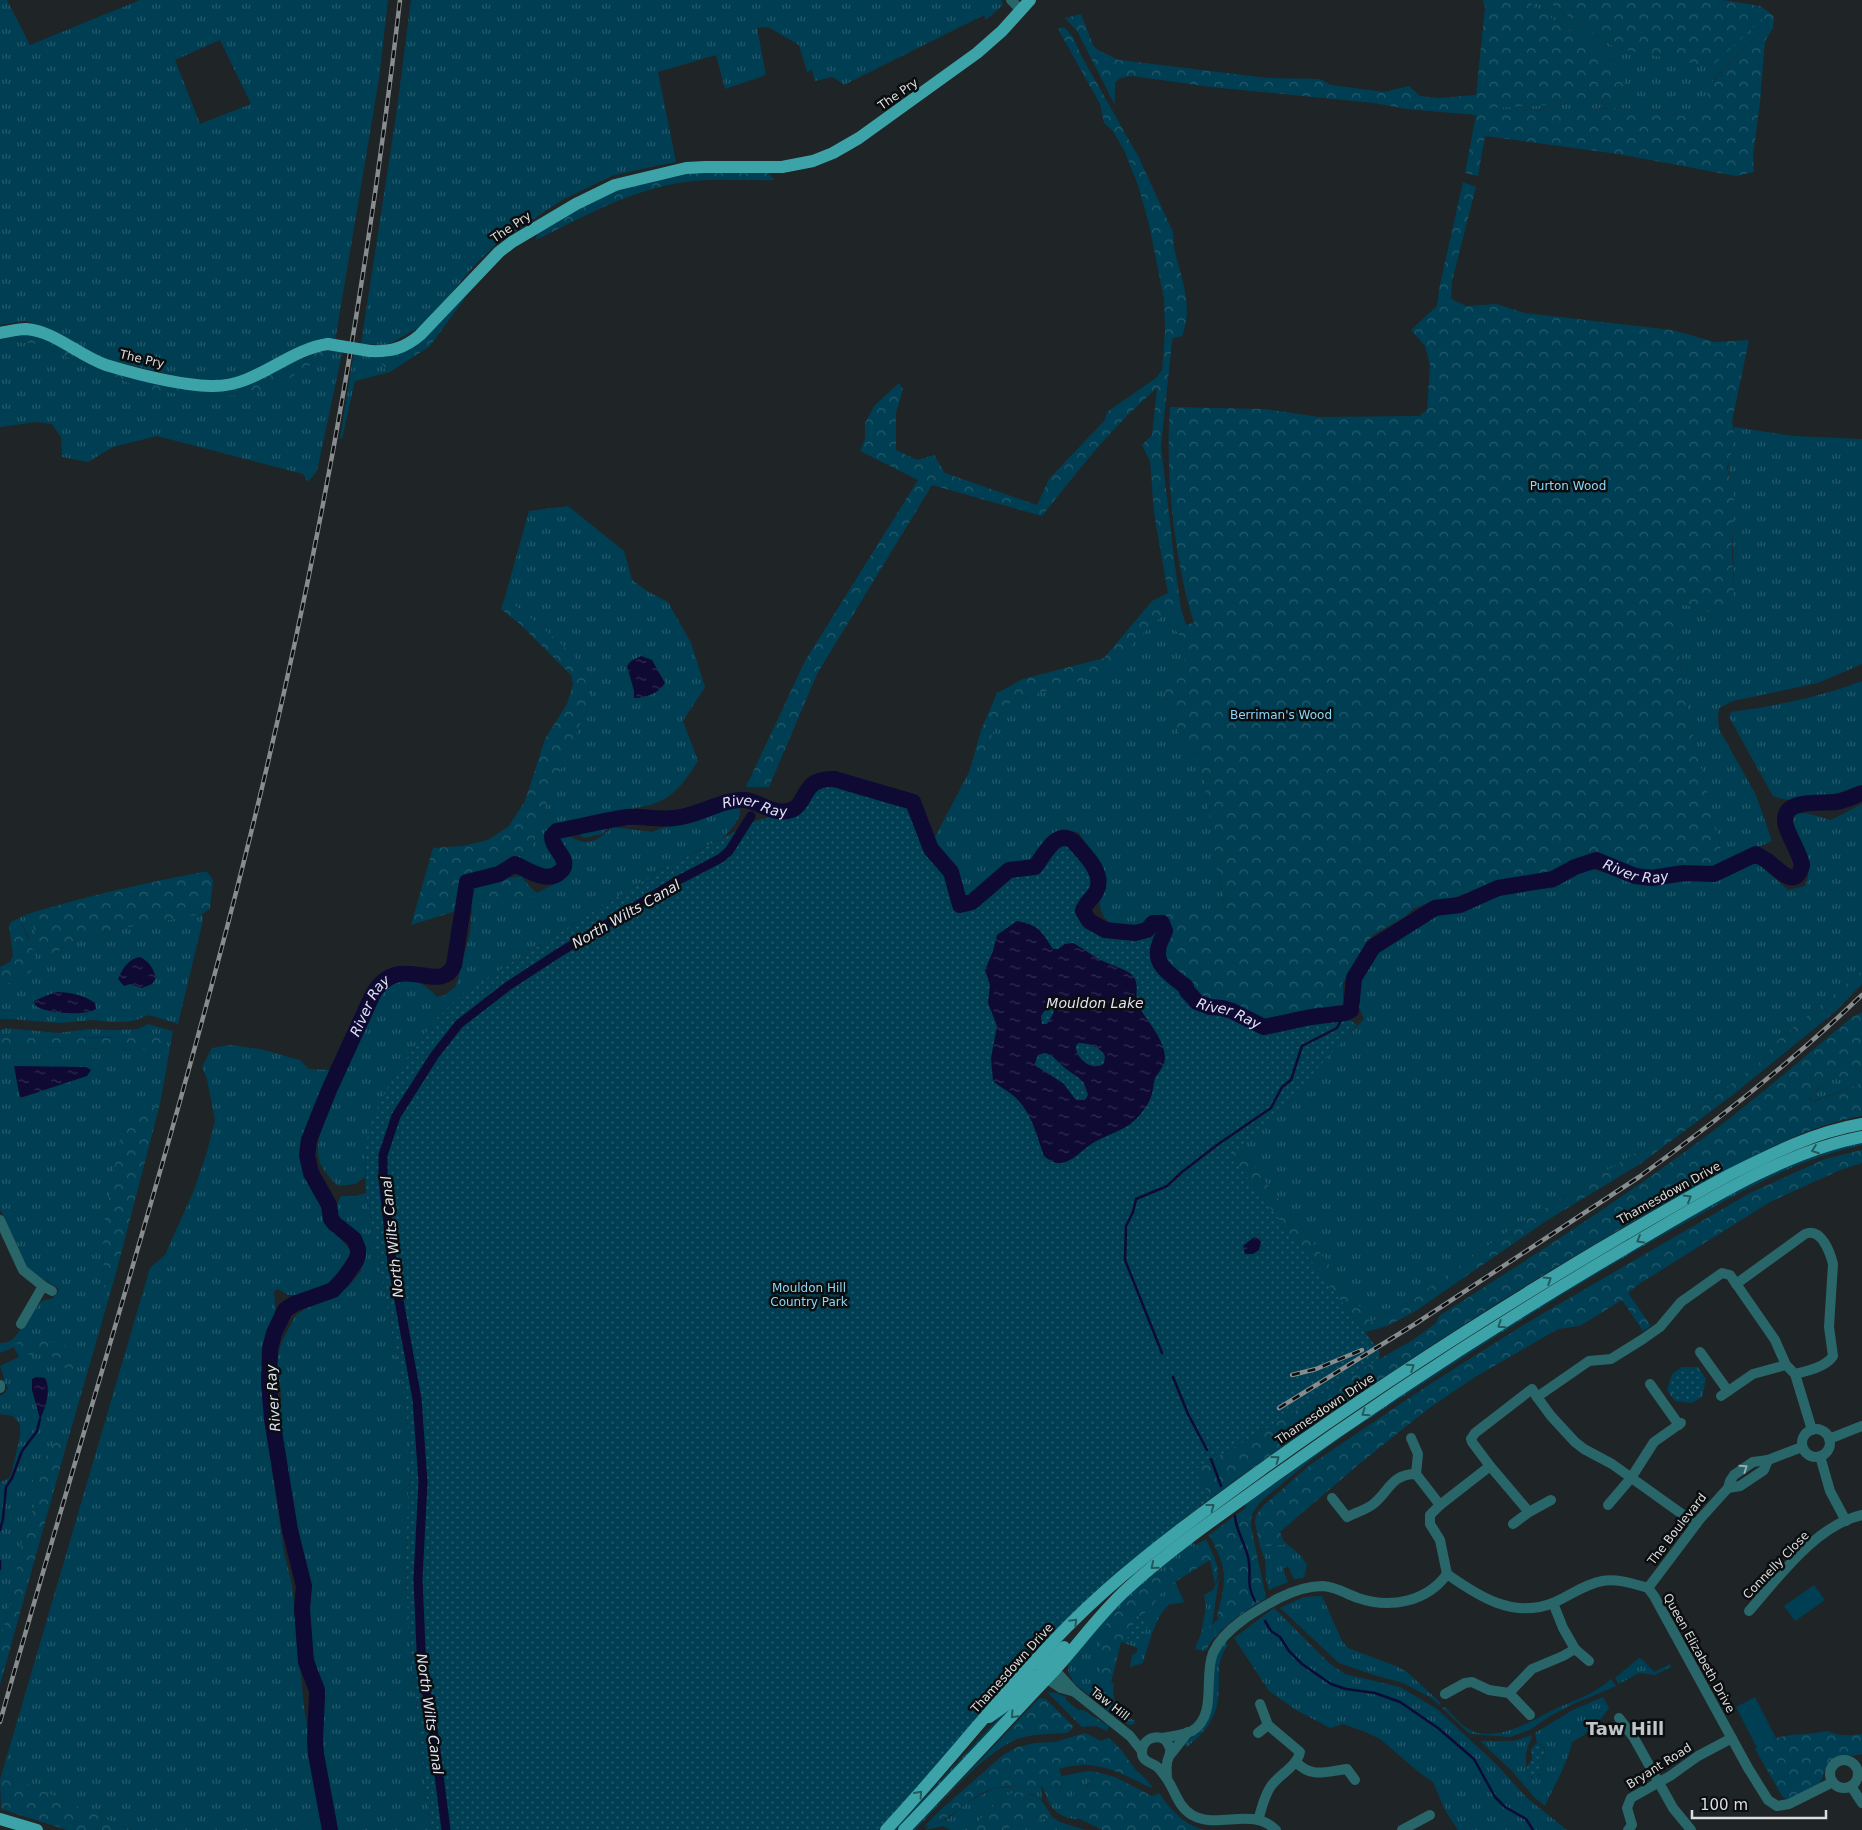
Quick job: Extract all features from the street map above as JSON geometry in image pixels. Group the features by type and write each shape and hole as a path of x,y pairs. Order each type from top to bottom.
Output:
{"main road":[{"name":"The Pry","path":"0,332 21,329 34,330 105,364 150,376 213,386 226,386 241,382 304,351 328,344 370,351 390,351 412,342 420,335 499,252 545,221 600,191 648,176 686,168 782,168 813,161 833,153 859,138 966,62 990,42 1025,5"},
{"name":"Thamesdown Drive","path":"886,1830 982,1722 1002,1709 1043,1668 1237,1487 1356,1403 1536,1287 1634,1228 1781,1150 1826,1132 1862,1124"},
{"name":"Thamesdown Drive","path":"904,1830 994,1736 1043,1668 1104,1592 1140,1561 1242,1500 1335,1433 1534,1303 1638,1241 1721,1194 1782,1163 1821,1147 1862,1137"},
{"path":"0,1819 37,1830"}],"street":[{"path":"1011,0 1025,5"},
{"path":"1,1224 23,1270 48,1288 21,1324"},
{"path":"1736,1284 1807,1233 1814,1232 1822,1241 1832,1257 1833,1264 1829,1327 1833,1356 1815,1369 1795,1374"},
{"path":"1537,1397 1588,1361 1611,1359 1642,1339 1660,1326 1681,1302 1722,1273 1728,1273 1775,1340 1786,1365 1795,1374 1812,1430"},
{"path":"1700,1352 1725,1394 1753,1374 1786,1365"},
{"path":"1608,1505 1631,1478 1654,1442 1680,1424 1650,1384"},
{"path":"1529,1512 1472,1442 1473,1436 1500,1412 1532,1389 1551,1416 1570,1438 1584,1449 1612,1464 1696,1524"},
{"path":"1829,1439 1862,1426"},
{"path":"1812,1430 1821,1430 1829,1439 1828,1449 1820,1456 1809,1455 1802,1447 1804,1436 1812,1430"},
{"path":"1411,1438 1418,1454 1416,1474 1440,1505"},
{"name":"The Boulevard","path":"1648,1588 1696,1524 1728,1488 1731,1478 1748,1464 1758,1460 1768,1460 1802,1447"},
{"path":"1820,1456 1830,1491 1846,1521"},
{"path":"1276,1830 1258,1820 1244,1818 1216,1822 1197,1818 1181,1806 1167,1780 1155,1766 1144,1759 1143,1746 1153,1737 1162,1738 1188,1732 1196,1728 1209,1700 1210,1666 1216,1648 1230,1631 1262,1608 1298,1590 1323,1586 1341,1590 1370,1601 1398,1602 1428,1593 1447,1574 1440,1540 1430,1522 1432,1512 1490,1466"},
{"path":"1332,1498 1347,1517 1372,1505 1395,1480 1409,1474 1416,1474"},
{"path":"1513,1524 1529,1512 1551,1500"},
{"name":"Connelly Close","path":"1749,1611 1803,1551 1825,1533 1846,1521 1862,1515"},
{"name":"Queen Elizabeth Drive","path":"1447,1574 1480,1596 1501,1605 1524,1608 1553,1603 1604,1581 1623,1582 1648,1588 1768,1800 1780,1806 1791,1804 1833,1782"},
{"path":"1553,1603 1563,1628 1575,1649 1589,1661"},
{"path":"1509,1693 1532,1669 1575,1649"},
{"name":"Taw Hill","path":"1043,1668 1130,1736 1142,1750"},
{"path":"1445,1694 1470,1682 1489,1690 1509,1693 1530,1715"},
{"path":"1258,1820 1270,1787 1296,1762 1300,1754 1299,1750 1268,1725 1260,1704"},
{"path":"1619,1718 1634,1738 1673,1808 1691,1830"},
{"path":"1258,1733 1268,1725"},
{"path":"1155,1766 1164,1764 1188,1732"},
{"name":"Taw Hill","path":"1130,1736 1148,1740"},
{"path":"1162,1738 1169,1745 1167,1780"},
{"name":"Bryant Road","path":"1628,1830 1632,1822 1627,1811 1629,1801 1698,1756 1732,1738"},
{"path":"1843,1760 1858,1761 1858,1774 1851,1786 1843,1788 1833,1782 1830,1771 1835,1763 1843,1760"},
{"path":"1296,1762 1302,1769 1316,1773 1348,1769 1356,1780"},
{"path":"1851,1786 1862,1803"},
{"path":"1402,1830 1430,1816"}],"green space":[{"path":"0,0 7,0 30,45 140,0 388,0 379,79 335,341 241,376 221,380 189,379 109,360 72,343 45,327 25,321 0,325","holes":["220,40 251,104 200,124 175,60"]},
{"path":"411,0 1001,0 1003,5 986,20 984,15 844,85 833,77 815,81 812,70 807,72 799,45 768,27 757,28 766,75 725,89 716,55 658,72 676,162 612,176 562,200 495,245 474,266 425,324 391,343 383,345 361,344 397,109"},
{"path":"1483,0 1526,0 1616,64 1622,75 1624,85 1621,96 1610,102 1490,108 1489,112 1615,108 1650,110 1694,118 1702,113 1706,106 1706,88 1765,27 1762,19 1711,67 1616,48 1545,0 1723,0 1760,6 1774,16 1773,28 1765,41 1753,157 1754,172 1736,176 1618,154 1485,136 1478,176 1465,173 1476,115 1211,87 1132,76 1120,78 1115,83 1115,105 1077,31 1065,18 1081,14 1093,45 1098,50 1119,60 1268,78 1320,79 1331,85 1384,92 1409,86 1420,96 1438,98 1476,95 1485,7"},
{"path":"1526,0 1545,0 1611,45 1762,18 1765,27 1713,80 1705,111 1701,116 1694,118 1650,110 1615,108 1489,112 1490,108 1609,102 1618,99 1623,92 1621,76 1616,64"},
{"path":"1064,27 1073,37 1082,57 1138,156 1173,232 1174,248 1187,303 1187,314 1182,336 1173,338 1172,342 1161,446 1181,609 1166,613 1143,633 1107,672 1031,695 1003,706 981,764 972,763 981,730 997,693 1023,679 1104,658 1152,601 1168,593 1154,513 1150,461 1142,445 1152,435 1157,388 1111,433 1042,516 932,485 817,674 769,787 746,787 805,661 918,480 860,451 865,439 865,423 875,405 899,383 903,389 896,413 896,450 917,460 934,455 945,473 1037,505 1049,479 1105,420 1107,412 1156,378 1162,370 1165,332 1164,299 1149,224 1138,185 1124,150 1113,131 1104,123 1100,104 1058,29"},
{"path":"765,170 775,180 697,181 646,191 590,213 536,240 538,230 602,194 690,171"},
{"name":"Purton Wood","path":"1463,182 1476,187 1452,281 1451,299 1466,306 1496,304 1525,313 1672,330 1715,342 1749,340 1732,421 1735,438 1727,468 1734,491 1732,552 1734,593 1732,608 1710,612 1686,605 1674,606 1682,680 1692,731 1724,862 1710,867 1661,871 1646,875 1626,872 1617,865 1600,857 1587,856 1564,864 1546,878 1498,880 1446,901 1430,902 1413,909 1406,916 1373,935 1365,944 1351,974 1343,982 1343,1002 1340,1009 1305,1012 1263,1026 1252,1023 1227,1008 1207,1005 1197,1000 1180,973 1166,966 1158,947 1165,939 1167,932 1160,916 1168,911 1225,911 1204,781 1198,759 1192,750 1183,745 1164,687 1188,655 1175,627 1194,623 1176,544 1170,487 1170,407 1265,409 1319,417 1419,416 1427,410 1430,365 1425,346 1411,330 1437,306 1439,289"},
{"path":"475,284 430,346 390,372 385,367 381,357 408,348"},
{"path":"21,333 39,335 90,361 200,389 286,365 322,351 323,355 317,361 279,385 252,394 204,398 142,388 36,344 0,341 0,337"},
{"path":"0,341 36,344 142,388 279,385 317,361 322,351 343,349 317,471 308,482 303,474 157,436 113,447 88,462 62,457 61,437 52,424 37,422 0,427"},
{"path":"354,351 381,357 384,368 390,372 355,381 342,439 340,438"},
{"path":"1734,427 1793,436 1862,439 1862,664 1818,683 1733,701 1719,708 1719,729 1756,795 1772,841 1724,862 1692,731 1682,680 1674,606 1686,605 1710,612 1734,593 1731,479 1728,466"},
{"path":"568,506 624,551 632,580 647,591 668,602 691,643 705,687 683,721 698,761 685,780 672,794 656,803 634,808 629,826 614,822 602,834 584,838 570,826 556,826 547,835 555,851 564,860 560,874 551,883 534,882 520,873 508,875 497,885 473,884 504,857 530,855 547,801 591,699 559,642 505,597 529,511"},
{"path":"505,597 575,657 591,686 591,699 547,801 530,855 504,857 474,883 521,876 538,896 498,898 411,925 433,848 462,846 488,840 509,826 525,801 545,739 567,704 573,684 571,675 521,625 501,609"},
{"path":"1181,609 1186,625 1175,628 1188,655 1164,687 1183,745 1188,747 1198,759 1204,780 1225,912 1168,911 1160,916 1151,917 1135,930 1129,931 1118,928 1104,917 1100,907 1105,883 1104,875 1098,862 1079,833 1069,830 1055,834 1032,866 1019,865 996,876 972,900 968,900 958,875 945,859 934,839 972,763 981,764 1003,706 1031,695 1058,688 1143,633 1166,612"},
{"path":"1862,681 1862,785 1806,800 1784,799 1773,796 1729,717 1731,712 1797,700 1830,692"},
{"name":"Mouldon Hill Country Park","path":"829,777 905,804 919,835 933,855 949,872 962,908 1001,872 1017,865 1037,865 1056,837 1070,834 1083,850 1097,878 1096,887 1086,915 1094,928 1125,931 1137,929 1153,921 1163,926 1155,940 1155,948 1165,967 1182,982 1189,995 1195,1001 1206,1007 1234,1015 1253,1026 1269,1029 1294,1020 1347,1018 1357,1025 1303,1084 1231,1156 1380,1352 1378,1360 1276,1423 1194,1470 1211,1498 1182,1520 1182,1523 1019,1662 1015,1676 879,1830 430,1830 408,1626 406,1561 410,1441 402,1385 366,1193 365,1147 373,1117 393,1077 437,1018 463,993 657,872 758,820 784,815 798,809 804,791 817,782"},
{"path":"1862,804 1862,971 1777,1041 1760,1062 1657,1140 1513,1228 1404,1305 1371,1322 1313,1243 1239,1148 1364,1019 1357,1002 1361,980 1376,955 1438,912 1468,905 1495,895 1523,889 1554,888 1576,874 1590,869 1651,884 1713,879 1738,866 1757,863 1788,890 1805,886 1808,878 1808,862 1792,824 1796,814 1806,813 1831,820"},
{"path":"740,806 740,815 724,837 657,872 463,993 437,1018 393,1077 365,1147 365,1177 355,1184 338,1186 332,1180 320,1162 318,1142 346,1066 361,1032 384,989 394,981 407,979 420,983 437,997 445,995 456,986 470,933 473,896 522,881 537,893 560,881 568,868 558,838 568,835 581,841 591,842 613,827 652,832 700,813"},
{"path":"207,872 213,880 210,909 202,914 108,931 69,942 50,958 45,957 28,914 115,890"},
{"path":"28,914 45,956 50,958 69,942 108,931 202,914 203,920 178,1024 149,1015 133,1021 123,1022 94,1020 59,1023 0,1019 0,985 18,981 29,938 19,918"},
{"path":"19,918 36,957 34,969 18,981 0,985 0,967 10,962 13,955 9,926 11,922"},
{"path":"1862,971 1862,984 1836,1011 1734,1094 1640,1164 1546,1221 1414,1312 1387,1326 1365,1332 1230,1156 1038,1264 1357,1025 1303,1084 1239,1148 1313,1243 1371,1322 1404,1305 1513,1228 1657,1140 1760,1062 1777,1041"},
{"path":"1862,1012 1862,1068 1852,1075 1829,1081 1810,1098 1811,1102 1816,1101 1862,1083 1862,1116 1815,1128 1771,1147 1678,1196 1586,1249 1422,1351 1316,1423 1211,1498 1194,1470 1276,1423 1351,1375 1413,1340 1436,1323 1439,1316 1578,1226 1713,1131 1851,1018"},
{"path":"148,1024 173,1031 160,1104 124,1118 103,1230 104,1289 116,1273 67,1443 56,1438 32,1484 38,1494 37,1499 23,1534 17,1576 0,1642 0,1482 8,1479 11,1475 20,1436 20,1424 13,1416 0,1414 0,1396 8,1388 3,1383 4,1377 0,1366 19,1357 14,1347 0,1353 0,1343 8,1342 14,1338 22,1326 26,1325 39,1304 47,1299 52,1299 59,1291 58,1288 29,1271 0,1209 0,1046 149,1050 124,1037 30,1037 11,1034 0,1035 0,1030 6,1028 58,1033 89,1029 138,1029","holes":["70,1347 77,1361 71,1375 59,1360 43,1353 30,1355","40,1377 45,1378 48,1387 46,1402 41,1416"]},
{"path":"0,1035 69,1038 149,1035 160,1038 163,1045 149,1050 0,1046"},
{"path":"230,1045 260,1049 300,1060 309,1069 330,1070 333,1075 306,1135 303,1146 314,1190 328,1224 351,1251 336,1280 302,1295 288,1295 278,1289 274,1291 276,1314 262,1369 266,1429 284,1552 292,1585 304,1707 322,1814 296,1830 131,1830 2,1773 150,1268 165,1255 194,1190 207,1152 215,1120 207,1079 202,1067 212,1048"},
{"path":"1862,1068 1862,1083 1811,1102 1811,1096 1825,1083 1859,1071"},
{"path":"160,1104 116,1273 104,1289 103,1230 124,1117"},
{"path":"1862,1142 1862,1145 1815,1159 1748,1189 1653,1241 1533,1313 1385,1408 1307,1463 1258,1505 1252,1514 1250,1525 1245,1504 1395,1399 1557,1295 1725,1197 1788,1166 1824,1151"},
{"path":"1862,1150 1862,1163 1838,1171 1770,1202 1639,1284 1628,1293 1651,1326 1643,1331 1622,1300 1580,1326 1558,1329 1475,1377 1428,1409 1359,1464 1280,1532 1287,1544 1260,1547 1255,1522 1256,1515 1263,1506 1310,1465 1427,1386 1525,1324 1750,1193 1825,1159"},
{"path":"366,1193 402,1385 410,1441 406,1561 408,1626 430,1830 338,1830 327,1786 321,1733 322,1686 312,1651 307,1579 279,1428 281,1391 276,1366 281,1343 296,1315 308,1307 333,1298 348,1287 361,1271 363,1253 355,1235 341,1227 336,1206 341,1196 356,1196"},
{"path":"25,1339 42,1339 70,1347 77,1361 71,1376 59,1360 43,1353 30,1355 16,1347 19,1342"},
{"path":"1682,1367 1698,1367 1706,1379 1702,1397 1692,1403 1675,1401 1667,1390 1672,1374"},
{"path":"1681,1369 1697,1370 1703,1379 1700,1395 1691,1400 1676,1399 1669,1390 1673,1375"},
{"path":"56,1438 67,1443 0,1685 0,1642 17,1576 23,1534 37,1499 37,1494 32,1484"},
{"path":"1247,1507 1266,1598 1225,1627 1206,1650 1195,1649 1201,1633 1219,1619 1217,1616 1223,1593 1223,1566 1209,1535"},
{"path":"1206,1539 1217,1567 1218,1573 1215,1584 1210,1560 1170,1585 1160,1594 1153,1606 1141,1616 1137,1615 1127,1639 1121,1642 1111,1683 1106,1688 1101,1684 1099,1654 1102,1635 1107,1621 1149,1579 1192,1556 1198,1550 1196,1545"},
{"path":"1193,1542 1198,1550 1192,1556 1149,1579 1107,1621 1106,1688 1111,1683 1114,1684 1113,1690 1117,1706 1124,1715 1134,1720 1135,1724 1130,1725 1121,1721 1074,1683 1068,1672 1069,1660 1135,1588"},
{"path":"1287,1544 1301,1556 1307,1565 1304,1578 1294,1579 1288,1566 1283,1569 1288,1582 1269,1590 1266,1579 1265,1559 1260,1547"},
{"path":"1219,1578 1212,1625 1201,1633 1206,1607 1204,1595 1213,1590"},
{"path":"1175,1581 1184,1602 1169,1605 1160,1615 1143,1663 1130,1667 1132,1655 1136,1653 1138,1648 1121,1642 1127,1639 1139,1644 1150,1620 1141,1616 1153,1606 1160,1594"},
{"path":"1814,1585 1825,1600 1795,1621 1784,1606"},
{"path":"1322,1596 1342,1641 1348,1648 1407,1672 1441,1703 1439,1705 1430,1697 1403,1683 1339,1663 1280,1608 1304,1597"},
{"path":"1274,1608 1329,1663 1345,1674 1400,1687 1437,1709 1496,1764 1527,1798 1567,1830 1458,1830 1446,1812 1433,1782 1380,1739 1343,1724 1330,1728 1296,1710 1269,1691 1234,1638"},
{"path":"1137,1615 1150,1620 1140,1645 1127,1639"},
{"path":"1224,1642 1228,1645 1219,1665 1219,1690 1215,1713 1208,1726 1187,1747 1184,1744 1200,1730 1211,1710 1214,1695 1214,1661"},
{"path":"1639,1658 1654,1672 1670,1664 1671,1667 1655,1675 1639,1673 1619,1684 1615,1678"},
{"path":"1611,1679 1616,1686 1571,1705 1550,1716 1530,1730 1510,1737 1470,1734 1442,1708 1445,1707 1468,1729 1478,1733 1499,1733 1519,1727 1585,1696"},
{"path":"1025,1690 1027,1693 897,1830 894,1830"},
{"path":"1047,1692 1066,1697 1066,1700 1078,1710 1083,1710 1109,1726 1107,1731 1096,1726 1082,1727"},
{"path":"1603,1697 1609,1708 1593,1728 1572,1742 1564,1767 1545,1806 1480,1741 1514,1741 1532,1735 1527,1750 1526,1768 1529,1776 1532,1778 1540,1775 1543,1768 1541,1761 1545,1753 1542,1745 1537,1743 1535,1733 1573,1710"},
{"path":"1755,1697 1776,1738 1757,1748 1736,1707"},
{"path":"1039,1698 1046,1699 1073,1726 1071,1730 1066,1733 1032,1735 1017,1739 1012,1734 1012,1727"},
{"path":"1012,1727 1012,1734 1017,1739 1003,1746 976,1767 913,1830"},
{"path":"1827,1731 1844,1735 1862,1734 1862,1754 1839,1758 1831,1762 1826,1767 1819,1784 1791,1799 1786,1799 1782,1796 1755,1749 1773,1739"},
{"path":"1085,1733 1101,1741 1108,1738 1113,1742 1152,1787 1106,1768 1084,1765 1072,1766 1059,1769 1063,1780 1055,1804 1052,1805 1049,1802 1041,1785 997,1787 982,1793 943,1820 924,1827 937,1813 1003,1755 1018,1747 1035,1743 1055,1742"},
{"path":"1537,1743 1543,1746 1545,1752 1541,1761 1543,1768 1541,1773 1534,1778 1528,1775 1527,1767 1532,1759 1531,1749"},
{"path":"1088,1771 1096,1772 1085,1788 1077,1787 1072,1804 1072,1808 1080,1819 1069,1818 1060,1814 1052,1807 1045,1798 1051,1805 1061,1787 1062,1776"},
{"path":"1096,1772 1115,1777 1152,1796 1159,1793 1178,1815 1189,1824 1203,1830 1102,1830 1080,1819 1073,1813 1071,1804 1077,1787 1080,1785 1086,1788"},
{"path":"2,1773 131,1830 67,1830 1,1809 0,1780"},
{"path":"1041,1785 1042,1800 1031,1794 1000,1799 970,1830 950,1830 943,1826 925,1830 929,1826 949,1818 965,1804 994,1788"},
{"path":"1014,1792 1038,1798 1052,1817 1003,1830 970,1830 1000,1799"},
{"path":"322,1814 326,1830 296,1830"},
{"path":"1052,1817 1060,1822 1085,1830 1003,1830 1010,1827"}],"water":[{"path":"641,656 652,660 665,683 652,694 634,698 627,666 631,661"},
{"name":"Mouldon Lake","path":"1017,921 1024,923 1039,930 1053,949 1073,943 1101,960 1130,974 1136,982 1138,1005 1162,1044 1165,1058 1164,1063 1155,1078 1153,1091 1146,1107 1126,1127 1087,1147 1065,1162 1054,1162 1044,1156 1026,1110 1015,1097 993,1081 991,1058 997,1026 988,1003 990,985 985,970 997,935","holes":["1052,1003 1055,1006 1051,1018 1047,1024 1042,1024 1041,1016","1078,1043 1082,1043 1097,1047 1105,1056 1104,1063 1100,1066 1086,1063 1078,1055 1076,1046","1045,1053 1051,1055 1079,1078 1084,1083 1088,1095 1085,1100 1076,1100 1063,1083 1036,1066 1035,1063 1038,1055"]},
{"path":"140,957 151,966 156,978 152,984 142,988 130,984 124,986 118,979 122,971 129,962"},
{"path":"55,992 71,993 86,998 95,1003 96,1009 84,1013 65,1013 47,1010 35,1005 34,1001"},
{"path":"14,1066 86,1067 91,1070 87,1076 20,1098"},
{"path":"1254,1237 1259,1238 1261,1242 1259,1250 1253,1254 1245,1254 1243,1246"},
{"path":"36,1377 45,1378 48,1388 46,1404 40,1419 32,1390 32,1379"}],"waterway":[{"name":"River Ray","path":"330,1830 316,1754 317,1690 306,1662 302,1609 304,1586 290,1530 272,1419 269,1384 270,1349 274,1333 285,1310 294,1304 333,1290 344,1278 358,1255 354,1239 331,1219 329,1205 311,1173 307,1155 309,1140 329,1090 373,994 384,981 395,975 407,973 439,977 448,974 454,965 467,882 499,874 515,864 538,875 549,877 555,875 564,867 563,858 552,840 552,836 557,831 628,817 662,819 682,817 735,800 749,801 776,811 787,811 794,809 815,783 834,779 913,802 931,849 951,872 960,905 972,902 1009,870 1035,867 1051,845 1061,838 1073,841 1088,858 1098,878 1096,892 1083,911 1089,921 1105,930 1135,933 1147,930 1153,923 1162,923 1165,931 1159,947 1159,961 1168,972 1186,987 1187,991 1197,1002 1210,1007 1232,1011 1264,1027 1311,1017 1345,1013 1351,1010 1354,978 1373,947 1435,908 1460,905 1498,888 1553,879 1575,867 1596,860 1635,876 1652,878 1684,873 1714,874 1756,854 1767,860 1783,874 1792,877 1796,876 1802,865 1786,826 1785,817 1788,810 1802,804 1846,800 1862,793"},
{"name":"North Wilts Canal","path":"446,1830 430,1705 422,1672 418,1579 423,1482 417,1399 392,1262 383,1178 383,1155 396,1116 434,1056 459,1024 508,986 557,954 675,882 721,858 729,851 751,816"},
{"path":"1162,1353 1125,1260 1126,1226 1133,1212 1136,1199 1167,1186 1217,1145 1271,1108 1282,1087 1291,1080 1302,1046 1337,1028 1345,1013"},
{"path":"1173,1377 1188,1414 1207,1450"},
{"path":"0,1530 6,1487 12,1478 22,1451 37,1431 40,1419"},
{"path":"1211,1459 1221,1486"},
{"path":"1235,1516 1237,1528 1248,1556 1250,1586 1255,1601"},
{"path":"0,1561 0,1569"},
{"path":"1265,1621 1271,1631 1280,1637 1289,1651 1302,1664 1331,1684 1346,1689 1375,1693 1400,1702 1438,1728 1474,1759 1495,1797 1505,1807 1526,1819 1533,1830"}],"railway":[{"path":"0,1722 189,1068 219,959 272,744 317,533 356,320 387,107 400,0"},
{"path":"1279,1408 1415,1324 1639,1177 1754,1090 1862,995"},
{"path":"1292,1375 1316,1369 1362,1350"}],"district":[{"name":"Taw Hill","path":"1625,1728"}],"park label":[{"name":"Berriman's Wood","path":"1281,715"}]}
